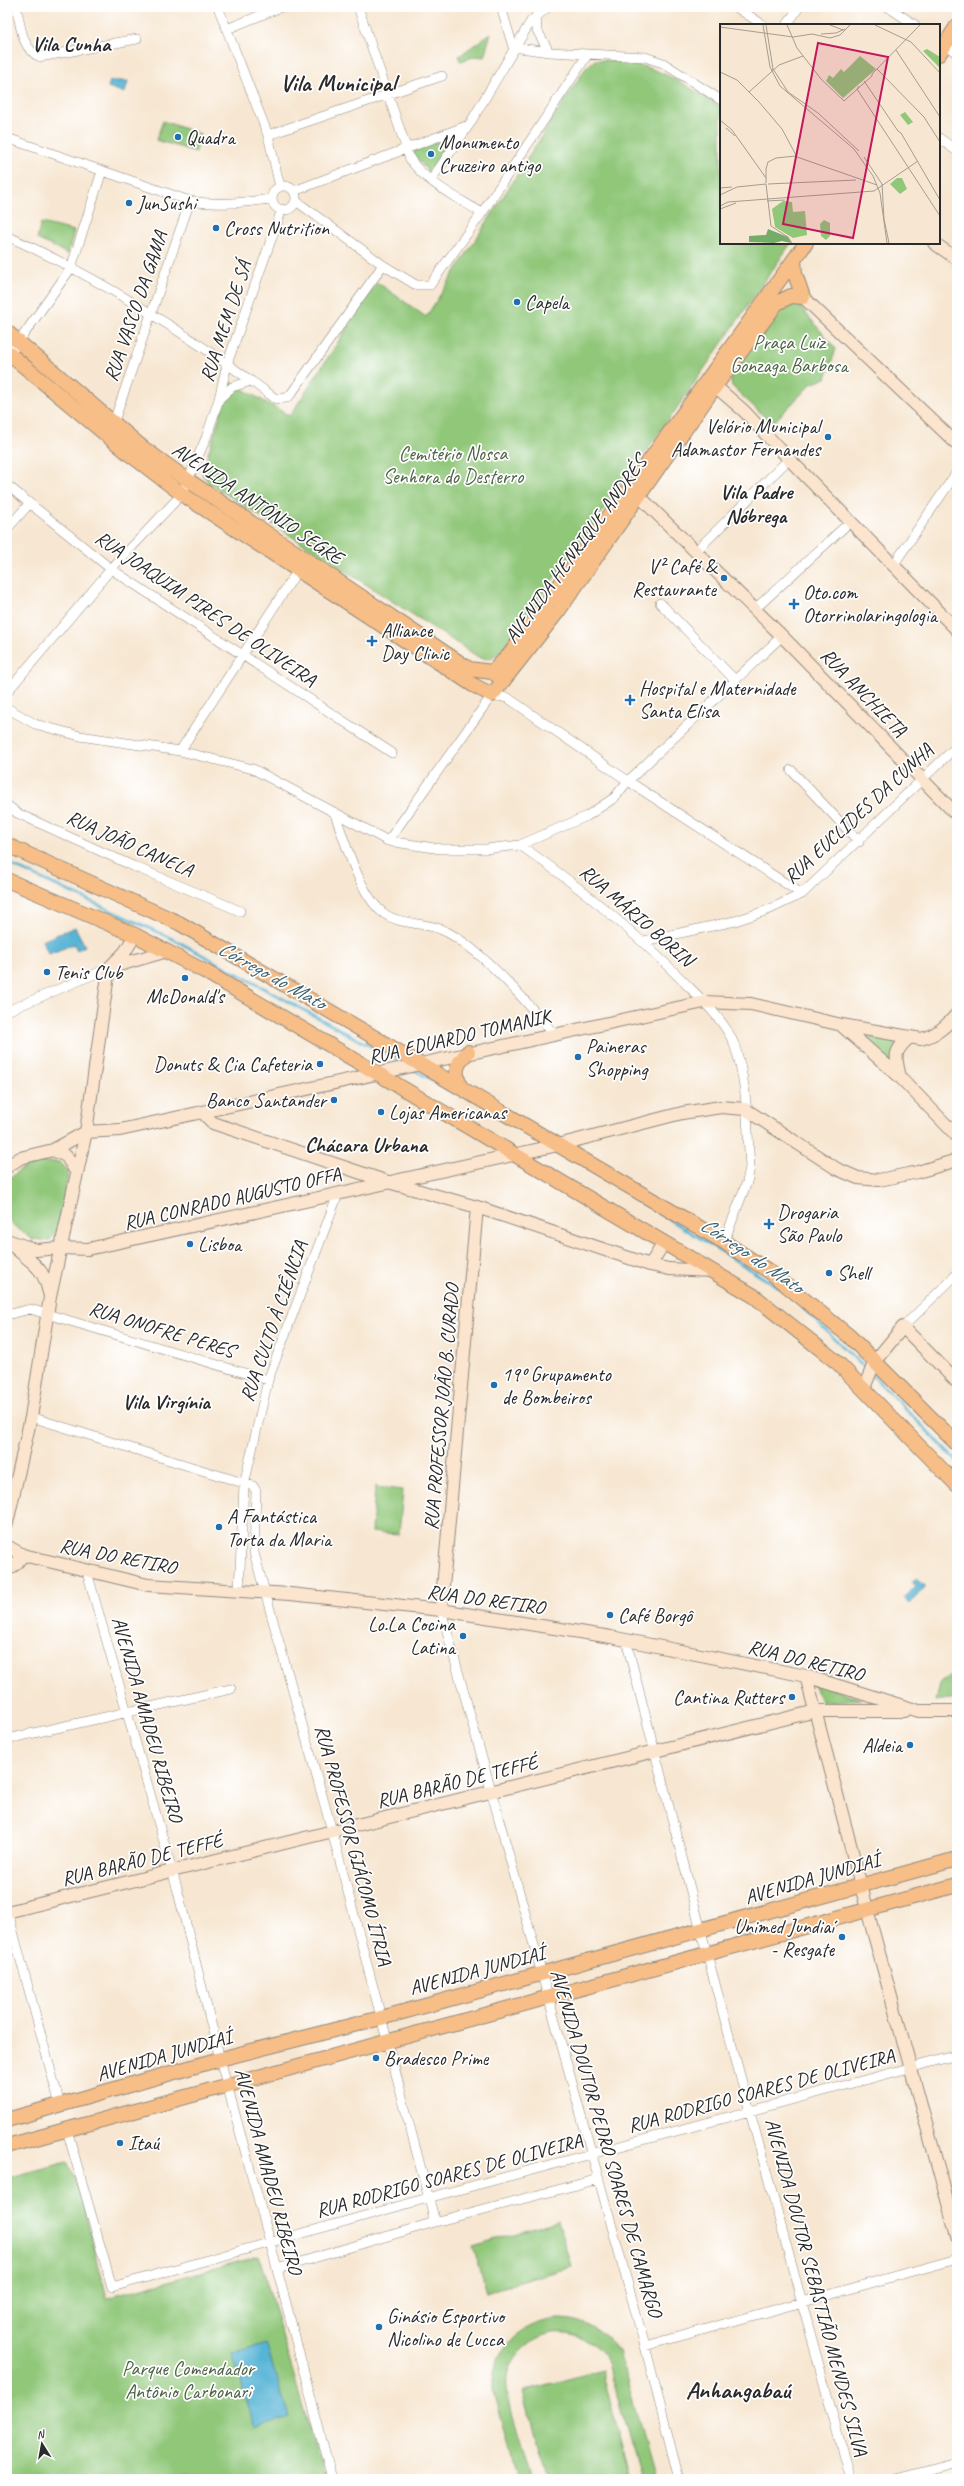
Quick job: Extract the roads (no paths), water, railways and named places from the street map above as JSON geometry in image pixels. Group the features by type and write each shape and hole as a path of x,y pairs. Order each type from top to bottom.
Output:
{"main road":[{"path":"941,46 957,26"},
{"name":"AVENIDA HENRIQUE ANDRÉS","path":"498,675 559,610 639,496 712,382 805,244"},
{"path":"794,260 796,279 803,297"},
{"name":"AVENIDA HENRIQUE ANDRÉS","path":"492,695 498,675 510,654 650,457 778,303 791,296 803,297"},
{"name":"AVENIDA ANTÔNIO SEGRE","path":"7,332 113,424 189,481 469,669 498,675"},
{"name":"AVENIDA ANTÔNIO SEGRE","path":"8,355 132,456 182,494 473,685 492,695"},
{"path":"639,496 636,488 650,457"},
{"path":"546,604 548,610 552,612 559,610"},
{"path":"7,845 179,923 414,1065 461,1088 724,1242 770,1272 849,1336 957,1444"},
{"path":"7,880 135,935 212,975 754,1296 838,1363 866,1383 957,1485"},
{"path":"461,1088 455,1070 457,1063 468,1052"},
{"name":"AVENIDA JUNDIAÍ","path":"7,2120 220,2059 381,2018 701,1930 861,1884 957,1859"},
{"path":"7,2146 957,1885"}],"street":[{"path":"16,7 26,45 34,54 40,57 137,39"},
{"path":"218,7 268,135 280,187"},
{"path":"227,29 280,7"},
{"path":"358,7 406,150 417,170 482,213"},
{"path":"501,7 513,48"},
{"path":"431,180 469,125 513,48 536,16 548,7"},
{"path":"736,7 762,24"},
{"path":"787,24 799,7"},
{"path":"888,7 914,24"},
{"path":"536,16 537,30 549,52"},
{"path":"941,46 957,53"},
{"path":"513,48 549,52 638,56 663,63 720,99"},
{"path":"294,190 296,201 383,265 416,285 430,285 435,281 482,213 588,54"},
{"path":"268,135 388,93 442,76"},
{"path":"296,201 289,208 282,209 275,206 272,198 274,192 280,187 287,186 294,190 406,150 469,125"},
{"path":"7,138 190,201 210,204 229,204 272,198"},
{"path":"940,139 957,151"},
{"path":"8,355 19,343 71,268 102,171"},
{"name":"RUA VASCO DA GAMA","path":"113,424 190,201"},
{"name":"RUA MEM DE SÁ","path":"7,692 111,570 182,494 189,481 219,399 227,364 282,209"},
{"path":"7,236 71,268 151,314 227,364 276,400 287,398 291,394 383,265"},
{"path":"935,244 957,259"},
{"path":"803,297 957,443"},
{"name":"RUA MEM DE SÁ","path":"219,399 232,387 251,381"},
{"path":"712,382 744,411 789,459 894,564 957,630"},
{"path":"696,550 789,459"},
{"path":"894,564 957,472"},
{"name":"RUA JOAQUIM PIRES DE OLIVEIRA","path":"7,485 111,570 244,655 392,753"},
{"name":"RUA ANCHIETA","path":"639,496 696,550 782,636 957,815"},
{"path":"7,529 29,504"},
{"path":"755,609 851,521"},
{"path":"180,751 298,570"},
{"path":"660,603 735,680"},
{"path":"7,708 35,724 80,736 180,751 253,769 388,841 441,849 486,849 520,845 587,816 614,798 628,780 782,636"},
{"path":"498,675 508,698"},
{"path":"492,695 508,698 628,780 802,894"},
{"name":"AVENIDA HENRIQUE ANDRÉS","path":"388,841 492,695"},
{"name":"RUA EUCLIDES DA CUNHA","path":"644,942 734,921 768,910 802,894 859,842 957,746"},
{"path":"791,770 859,842"},
{"name":"RUA JOÃO CANELA","path":"7,805 17,813 240,911"},
{"path":"336,814 360,883 382,912 411,924 440,929 469,946 553,1033"},
{"name":"RUA MÁRIO BORIN","path":"520,845 554,868 644,942 704,1002 733,1043 742,1071 750,1167 747,1182 724,1242"},
{"path":"7,1523 31,1417 50,1297 86,1132 109,968 125,952 135,935"},
{"path":"7,1011 109,968 166,951"},
{"name":"RUA EDUARDO TOMANIK","path":"86,1132 120,1130 379,1074 553,1033 704,1002 751,1004 842,1025 921,1039 931,1037 943,1029 957,1014"},
{"path":"842,1025 900,1077 957,1136"},
{"path":"900,1077 896,1052 898,1046 909,1038"},
{"name":"RUA CONRADO AUGUSTO OFFA","path":"7,1240 36,1250 61,1248 88,1250 558,1145 682,1113 721,1107 745,1109 837,1169 858,1178 878,1180 918,1172 957,1160"},
{"path":"202,1112 213,1123 388,1182 477,1207 650,1265 669,1269 712,1271"},
{"path":"7,1167 20,1158 53,1150 86,1132"},
{"path":"53,1150 66,1156 77,1173"},
{"name":"RUA CULTO À CIÊNCIA","path":"239,1591 244,1485 268,1380 338,1194"},
{"name":"RUA PROFESSOR JOÃO B. CURADO","path":"441,1610 477,1207"},
{"path":"7,1240 42,1270 46,1277 50,1297"},
{"path":"650,1265 664,1243"},
{"path":"866,1383 875,1363 903,1327 957,1274"},
{"name":"RUA ONOFRE PERES","path":"7,1315 30,1309 47,1313 268,1380"},
{"path":"903,1327 957,1382"},
{"path":"31,1417 244,1485 253,1486 256,1492 254,1553 267,1593"},
{"name":"RUA DO RETIRO","path":"7,1546 23,1555 87,1572 148,1585 267,1593 441,1610 626,1640 806,1676 919,1711 957,1711"},
{"path":"7,1570 16,1564 23,1555"},
{"name":"AVENIDA AMADEU RIBEIRO","path":"87,1572 172,1872 220,2059 332,2479"},
{"name":"RUA PROFESSOR GIÁCOMO ÍTRIA","path":"267,1593 332,1831 435,2222"},
{"name":"AVENIDA DOUTOR PEDRO SOARES DE CAMARGO","path":"441,1610 645,2346 678,2479"},
{"name":"AVENIDA DOUTOR SEBASTIÃO MENDES SILVA","path":"626,1640 707,1954 751,2110 850,2479"},
{"path":"806,1676 867,1909 912,2067 957,2236"},
{"path":"7,1739 231,1689"},
{"name":"RUA BARÃO DE TEFFÉ","path":"7,1911 172,1872 816,1711 919,1711"},
{"path":"7,1911 60,2106"},
{"name":"RUA RODRIGO SOARES DE OLIVEIRA","path":"67,2130 112,2286 428,2198 592,2155 751,2110 957,2055"},
{"name":"RUA RODRIGO SOARES DE OLIVEIRA","path":"277,2270 435,2222 599,2179"},
{"path":"645,2346 957,2260"},
{"path":"892,2479 957,2462"}],"water":[{"path":"110,81 128,81 125,93 108,87"},
{"path":"75,927 85,946 77,950 74,944 49,954 42,941"},
{"path":"916,1578 925,1587 910,1603 904,1597 916,1586 912,1582"},
{"path":"266,2344 289,2417 255,2428 232,2354"}],"waterway":[{"name":"Córrego do Mato","path":"7,863 175,940 403,1064"},
{"name":"Córrego do Mato","path":"414,1070 447,1088"},
{"name":"Córrego do Mato","path":"642,1202 778,1287"},
{"name":"Córrego do Mato","path":"802,1307 867,1370"},
{"name":"Córrego do Mato","path":"872,1375 957,1461"}],"place":[{"name":"Quadra","path":"178,137"},
{"name":"Monumento Cruzeiro antigo","path":"431,154"},
{"name":"JunSushi","path":"129,203"},
{"name":"Cross Nutrition","path":"216,228"},
{"name":"Capela","path":"517,302"},
{"name":"Velório Municipal Adamastor Fernandes","path":"828,437"},
{"name":"V² Café & Restaurante","path":"724,578"},
{"name":"Oto.com Otorrinolaringologia","path":"794,604"},
{"name":"Alliance Day Clinic","path":"372,641"},
{"name":"Hospital e Maternidade Santa Elisa","path":"630,700"},
{"name":"Tenis Club","path":"47,972"},
{"name":"McDonald's","path":"185,978"},
{"name":"Paineras Shopping","path":"578,1057"},
{"name":"Donuts & Cia Cafeteria","path":"320,1064"},
{"name":"Banco Santander","path":"334,1100"},
{"name":"Lojas Americanas","path":"381,1112"},
{"name":"Drogaria São Paulo","path":"769,1224"},
{"name":"Lisboa","path":"190,1244"},
{"name":"Shell","path":"829,1273"},
{"name":"19º Grupamento de Bombeiros","path":"494,1385"},
{"name":"A Fantástica Torta da Maria","path":"219,1527"},
{"name":"Café Borgô","path":"610,1615"},
{"name":"Lo.La Cocina Latina","path":"463,1636"},
{"name":"Cantina Rutters","path":"792,1697"},
{"name":"Aldeia","path":"910,1745"},
{"name":"Unimed Jundiaí - Resgate","path":"842,1937"},
{"name":"Bradesco Prime","path":"376,2058"},
{"name":"Itaú","path":"120,2143"},
{"name":"Ginásio Esportivo Nicolino de Lucca","path":"379,2327"}],"district":[{"name":"Vila Cunha","path":"71,44"},
{"name":"Vila Municipal","path":"338,83"},
{"name":"Vila Padre Nóbrega","path":"756,504"},
{"name":"Chácara Urbana","path":"366,1145"},
{"name":"Vila Virgínia","path":"166,1402"},
{"name":"Anhangabaú","path":"738,2390"}],"park label":[{"name":"Praça Luiz Gonzaga Barbosa","path":"789,354"},
{"name":"Cemitério Nossa Senhora do Desterro","path":"453,464"},
{"name":"Parque Comendador Antônio Carbonari","path":"188,2380"}]}
